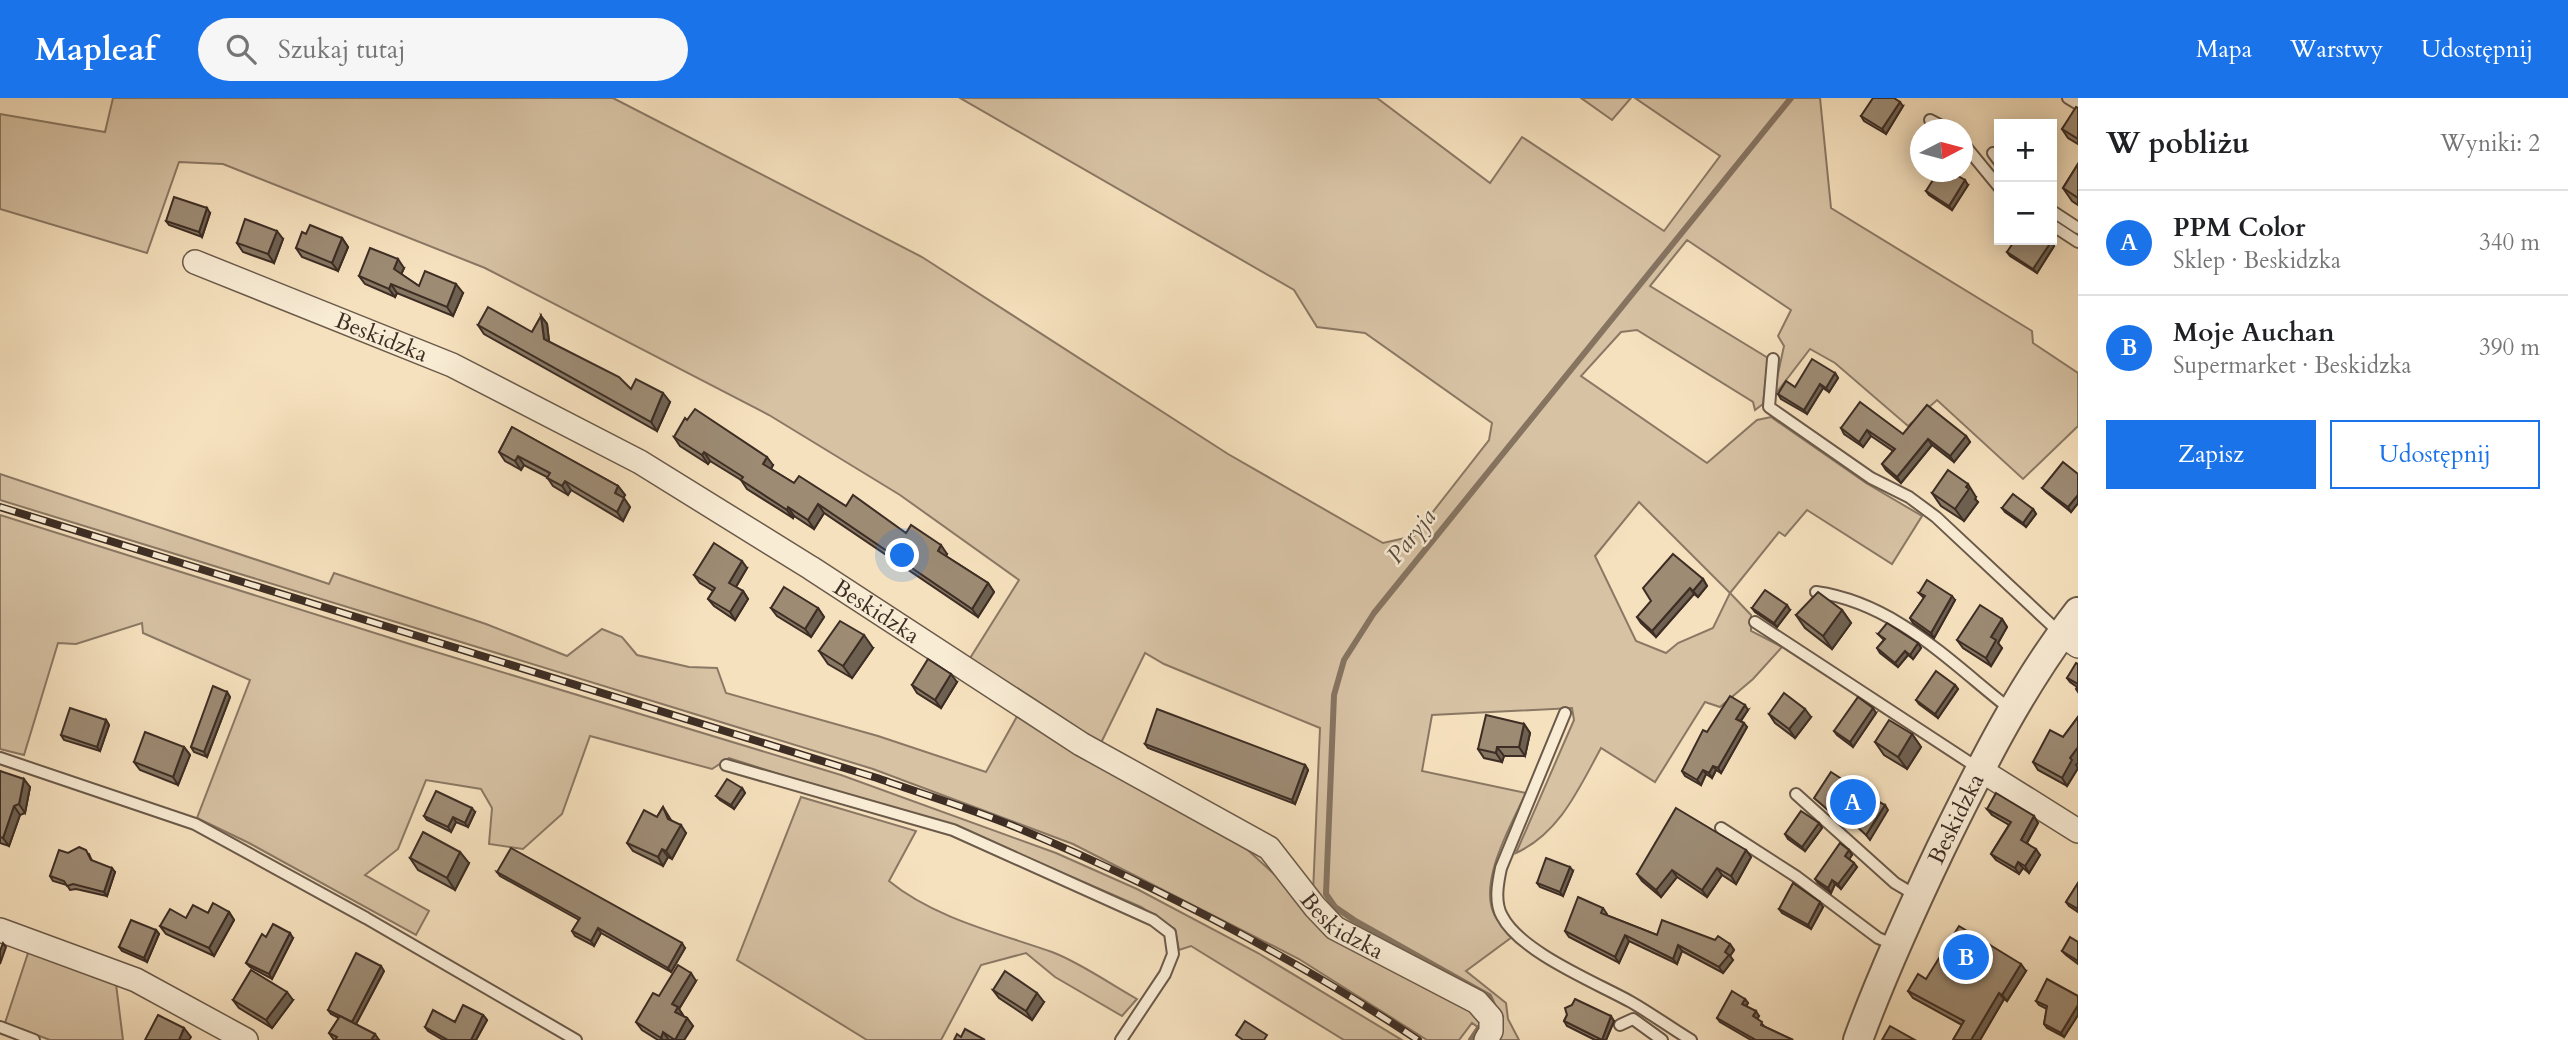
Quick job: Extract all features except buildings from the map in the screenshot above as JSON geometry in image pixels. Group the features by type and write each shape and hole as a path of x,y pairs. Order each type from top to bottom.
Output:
{"street":[{"name":"Beskidzka","path":"195,262 452,365 640,462 811,568 1081,744 1269,848 1335,928 1477,1002 1491,1018 1491,1031 1486,1040"},
{"name":"Beskidzka","path":"1858,1040 1896,946 1979,769 2013,711 2072,631"},
{"path":"1979,769 2078,831"},
{"path":"0,930 136,980 246,1040"}],"lane":[{"path":"2068,98 2078,104"},
{"path":"1973,155 1995,182"},
{"path":"2057,214 2078,228"},
{"path":"2057,228 2078,242"},
{"path":"1773,359 1769,407 1871,478 1909,497 2072,631"},
{"path":"1816,592 1847,596 1891,616 2013,711"},
{"path":"1755,622 1979,769"},
{"path":"1565,713 1501,868 1497,889 1502,916 1529,945 1560,965 1633,1003 1691,1040"},
{"path":"0,758 195,824 366,918 576,1040"},
{"path":"726,765 953,830 1153,920 1170,933 1173,954 1165,974 1121,1040"},
{"path":"1796,794 1895,883 1918,897"},
{"path":"1721,828 1797,877 1878,938 1896,946"},
{"path":"1620,1025 1633,1019 1662,1040"},
{"path":"0,1027 34,1040"}],"shaded area":[{"path":"113,98 613,98 922,257 1228,454 1383,543 1414,536 1489,440 1492,423 1365,333 1317,327 1294,290 960,98 1377,98 1490,183 1522,137 1664,231 1720,156 1635,98 1820,98 1831,208 2032,331 2033,343 2078,373 2078,426 2023,479 1937,400 1908,426 1835,363 1810,349 1773,397 1784,346 1778,336 1791,310 1687,240 1650,286 1768,358 1763,404 1755,410 1753,402 1637,330 1621,332 1581,376 1707,463 1757,420 1771,417 1866,483 1922,516 1892,564 1807,510 1785,536 1779,532 1730,593 1751,615 1751,631 1782,647 1753,679 1720,707 1705,702 1655,782 1601,748 1576,794 1556,822 1545,834 1516,853 1574,720 1572,708 1432,715 1422,771 1526,793 1498,853 1490,887 1495,916 1512,937 1466,971 1506,1003 1508,1019 1519,1040 1494,1040 1499,1025 1340,921 1313,893 1320,728 1164,664 1145,653 1099,747 967,663 1019,580 900,495 769,415 485,268 223,164 179,162 147,253 0,209 0,114 105,132","holes":["1639,502 1730,593 1713,628 1678,643 1666,653 1636,641 1595,556"]},
{"path":"1581,98 1631,98 1612,120"},
{"path":"0,474 329,584 334,573 486,624 567,656 602,629 622,637 637,655 689,667 717,668 726,693 878,736 986,772 1020,711 1228,832 1296,894 1480,1015 1483,1031 1472,1023 1459,1040 1427,1040 1299,959 1073,844 873,769 0,500"},
{"path":"0,515 413,645 841,775 1056,853 1137,889 1258,953 1402,1040 1344,1040 1191,946 1179,950 1175,929 1141,907 955,826 857,799 729,758 712,769 590,736 562,814 523,849 489,844 492,808 481,789 426,780 398,849 365,875 429,911 416,935 249,843 197,818 250,680 143,633 142,623 76,644 58,643 24,755 0,749"},
{"path":"801,797 916,831 889,881 946,915 1052,952 1137,999 1122,1016 1055,977 1026,953 981,965 941,1040 867,1040 737,960"},
{"path":"29,950 116,984 123,1040 50,1040 5,1023"}],"waterway":[{"name":"Paryja","path":"1494,1007 1489,996 1354,920 1335,907 1326,894 1334,695 1344,660 1374,613 1791,98"},
{"path":"1471,1040 1479,1028"}],"railway":[{"path":"0,507 877,778 996,819 1118,872 1221,923 1321,979 1418,1040"}],"place":[{"name":"PPM Color","path":"1853,802"},
{"name":"Moje Auchan","path":"1966,957"}]}
